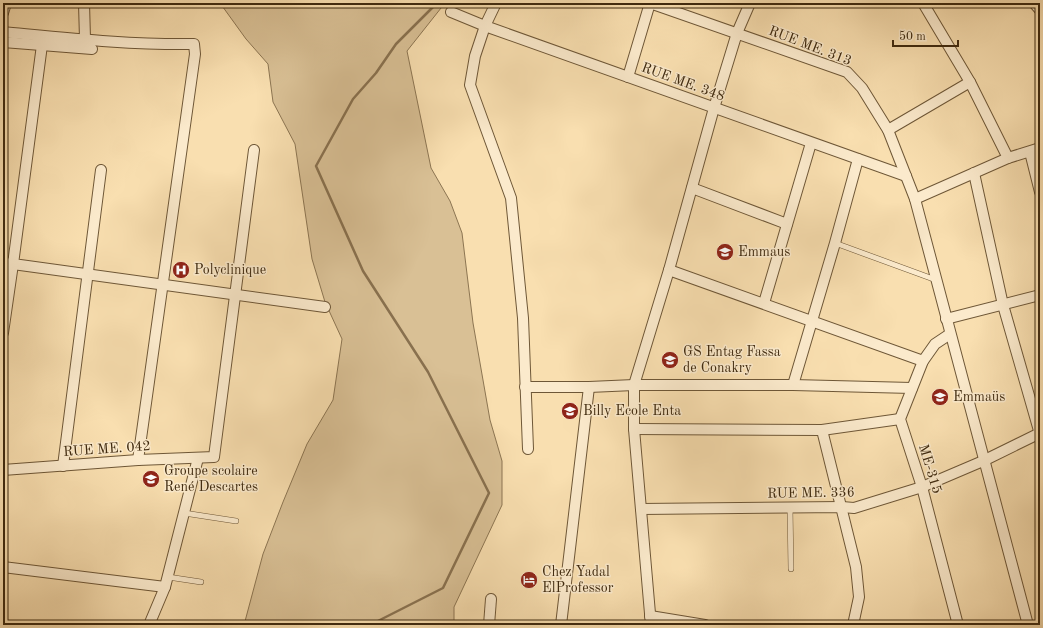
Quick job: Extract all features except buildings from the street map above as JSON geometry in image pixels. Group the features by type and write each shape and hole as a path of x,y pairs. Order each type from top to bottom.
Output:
{"street":[{"path":"3,13 6,3"},
{"path":"84,3 85,39"},
{"path":"496,3 475,56 470,85 511,198 523,318 528,449"},
{"path":"628,77 650,3"},
{"name":"RUE ME. 313","path":"650,3 847,72 862,88 888,130 915,199 983,461 1028,625"},
{"path":"704,625 651,621 634,429 634,385 669,270 714,108 737,33 750,3"},
{"path":"923,3 970,82 1008,158"},
{"path":"1034,3 1040,10"},
{"name":"RUE ME. 348","path":"451,12 486,26 906,176"},
{"path":"3,32 164,44 194,44 194,54 138,460"},
{"path":"3,42 92,49"},
{"path":"3,333 8,264 42,45"},
{"path":"888,130 970,82"},
{"path":"764,303 811,143"},
{"path":"915,199 1008,158 1040,148"},
{"path":"234,295 254,150"},
{"path":"1030,152 1040,192"},
{"path":"793,385 835,244 858,159"},
{"path":"63,466 86,275 101,170"},
{"path":"974,173 1003,305 1040,434"},
{"path":"692,188 787,224"},
{"path":"8,264 325,307"},
{"path":"669,270 923,361"},
{"name":"RUE ME. 042","path":"3,470 138,460 214,457 234,295"},
{"path":"946,319 1040,295"},
{"path":"634,429 822,430 900,419 923,361 935,344 950,334"},
{"path":"525,387 793,385 912,388"},
{"path":"561,625 589,387"},
{"name":"ME-315","path":"900,419 922,487 958,625"},
{"path":"822,430 856,567 859,597 852,625"},
{"name":"RUE ME. 336","path":"641,508 854,508 922,487 983,461 1040,434"},
{"path":"149,625 167,582 198,458"},
{"path":"3,567 167,582"},
{"path":"489,625 491,599"}],"lane":[{"path":"835,244 936,280"},
{"path":"790,508 791,569"},
{"path":"184,513 236,521"},
{"path":"167,582 201,582"}],"shaded area":[{"path":"220,3 445,3 407,51 431,168 450,201 462,233 473,323 490,420 502,461 502,505 454,607 454,625 244,625 263,554 283,502 307,444 333,400 342,339 325,302 312,259 295,144 273,102 268,64 246,39"}],"waterway":[{"path":"370,625 443,588 489,493 428,372 363,271 316,166 353,99 376,73 396,44 437,3"}],"place":[{"name":"Emmaus","path":"725,252"},
{"name":"Polyclinique","path":"181,270"},
{"name":"GS Entag Fassa de Conakry","path":"670,360"},
{"name":"Emmaüs","path":"940,397"},
{"name":"Billy Ecole Enta","path":"570,411"},
{"name":"Groupe scolaire René Descartes","path":"151,479"},
{"name":"Chez Yadal ElProfessor","path":"529,580"}]}
